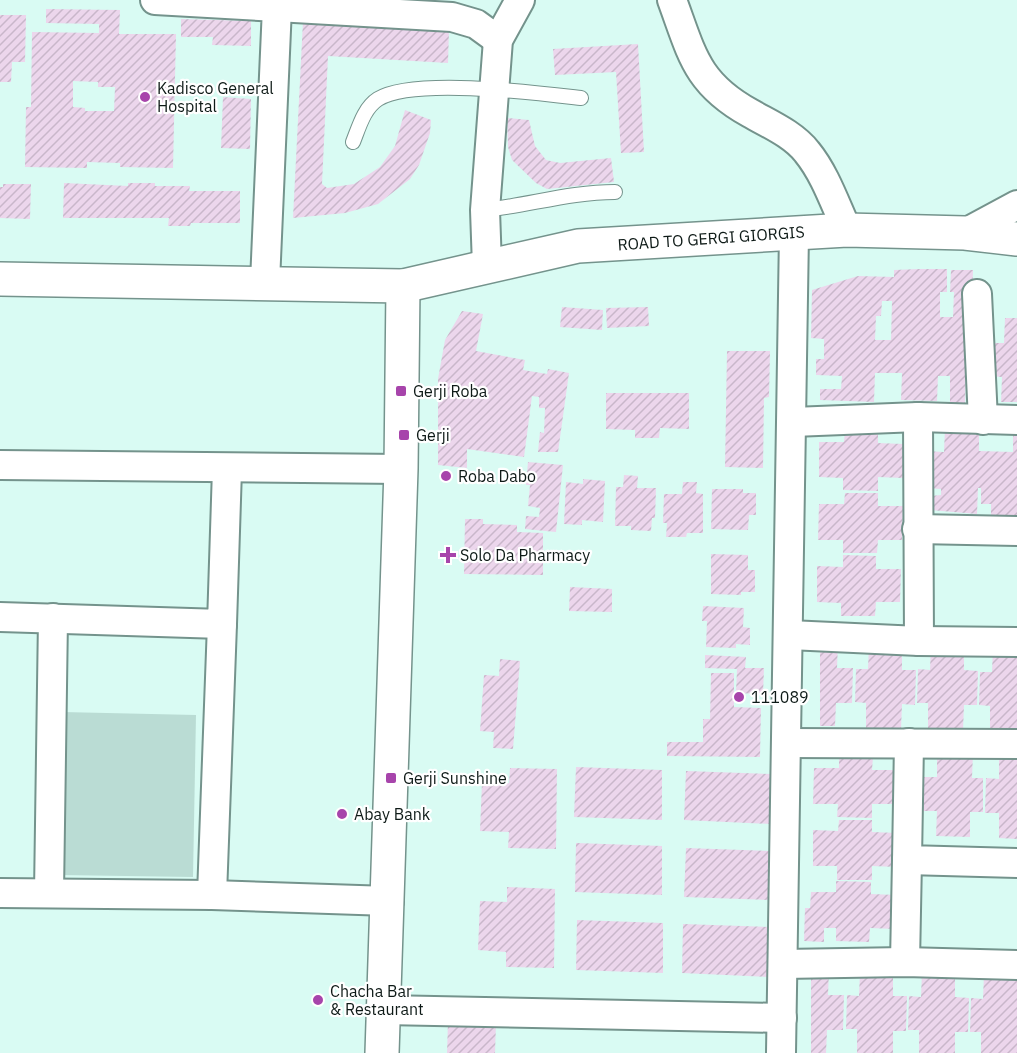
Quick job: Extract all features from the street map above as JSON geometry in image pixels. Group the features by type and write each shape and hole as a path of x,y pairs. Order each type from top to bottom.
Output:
{"main road":[{"name":"ROAD TO GERGI GIORGIS","path":"0,279 403,286 578,246 847,230 965,233"},
{"path":"965,233 1017,238"},
{"path":"382,1053 389,901 392,687 401,469 403,286"}],"street":[{"path":"156,0 277,3 452,17 476,24 498,40"},
{"path":"487,266 485,210 498,40 520,0"},
{"path":"672,0 693,59 713,89 741,109 789,135 806,150 818,168 847,230"},
{"path":"265,282 277,3"},
{"name":"ROAD TO GERGI GIORGIS","path":"965,233 1017,205"},
{"path":"781,1053 793,422 794,233"},
{"path":"977,294 983,420"},
{"path":"793,422 918,417 1017,420"},
{"path":"918,417 919,641"},
{"path":"0,465 401,469"},
{"path":"212,895 227,469"},
{"path":"917,529 1017,531"},
{"path":"0,617 222,624"},
{"path":"49,893 53,618"},
{"path":"789,635 919,641 1017,642"},
{"path":"787,743 1017,744"},
{"path":"904,962 909,743"},
{"path":"907,860 1017,863"},
{"path":"0,894 212,895 389,901"},
{"path":"783,964 904,962 1017,965"},
{"path":"384,1010 782,1018"}],"lane":[{"path":"353,142 364,114 378,99 400,91 493,88 581,98"},
{"path":"485,210 524,205 558,196 615,192"}],"green space":[{"path":"62,712 196,715 193,877 59,875"}],"building":[{"name":"Kadisco General Hospital","path":"46,9 120,10 119,34 176,34 173,168 120,167 120,163 87,162 87,168 25,167 26,107 31,107 32,32 99,33 99,24 46,23","holes":["73,81 98,82 98,87 115,87 114,111 85,111 85,108 73,107"]},
{"path":"0,15 26,15 25,62 12,62 11,82 0,82"},
{"path":"181,19 251,21 251,46 212,45 213,37 181,37"},
{"path":"303,21 449,30 448,63 328,56 322,184 327,188 354,184 380,167 395,146 405,110 431,120 430,133 419,165 410,179 378,204 345,213 293,218"},
{"path":"638,44 644,152 621,153 616,72 555,75 553,49"},
{"path":"223,97 251,99 250,149 221,148"},
{"path":"507,118 529,120 535,146 546,160 560,163 611,158 614,182 547,189 536,183 512,160 508,147"},
{"path":"64,183 128,186 128,183 155,183 155,186 190,186 189,191 240,191 240,223 191,223 190,226 168,226 169,218 63,218"},
{"path":"3,184 31,184 30,219 0,218 0,187 3,187"},
{"path":"947,269 947,292 940,292 940,317 953,317 954,292 950,292 951,270 973,270 970,363 966,363 965,404 950,403 950,376 938,376 937,401 901,400 902,373 875,373 874,402 820,400 820,389 841,389 842,376 816,375 816,359 824,359 824,339 811,338 812,290 858,276 894,277 894,270","holes":["882,301 892,301 891,340 875,340 876,316 881,316"]},
{"path":"562,307 603,310 602,330 560,327"},
{"path":"648,307 649,326 607,328 606,308"},
{"path":"462,311 483,314 476,351 525,360 523,370 547,374 548,369 569,373 558,452 538,452 540,432 544,433 545,408 539,408 539,397 532,396 524,457 467,449 467,468 438,465 438,379 445,340"},
{"path":"1005,318 1017,318 1017,402 1001,402 1002,377 990,376 991,343 1004,343"},
{"path":"727,351 770,351 769,397 764,398 763,468 725,467"},
{"path":"606,393 689,393 689,429 660,428 659,438 635,438 635,430 606,429"},
{"path":"945,428 979,429 979,451 1013,452 1013,428 1017,428 1017,515 991,515 991,504 981,504 981,488 978,488 977,514 930,510 931,496 941,495 941,489 925,488 925,451 944,452"},
{"path":"845,430 878,431 878,443 903,444 903,478 878,477 878,491 843,490 843,478 819,477 819,442 844,442"},
{"path":"528,462 563,465 556,532 525,529 526,516 539,517 540,508 528,506 530,485 526,485"},
{"path":"624,475 638,476 637,488 656,488 655,518 652,518 651,531 631,530 631,526 615,526 616,487 623,487"},
{"path":"583,479 605,481 603,522 582,520 582,525 564,524 566,482 583,484"},
{"path":"683,482 697,482 696,493 703,494 703,533 687,533 686,537 666,537 667,523 663,523 664,494 682,494"},
{"path":"712,489 743,489 743,493 756,493 756,515 749,515 748,530 711,529"},
{"path":"845,493 878,493 878,506 903,506 902,540 878,540 877,553 843,553 843,540 818,540 819,504 844,504"},
{"path":"465,519 483,519 483,524 517,525 517,532 543,533 543,575 464,574"},
{"path":"711,554 748,555 748,570 755,570 755,592 741,592 741,595 711,594"},
{"path":"843,555 876,556 876,569 901,569 900,602 876,602 875,616 841,616 841,603 817,602 817,566 843,567"},
{"path":"570,587 612,589 612,612 569,611"},
{"path":"703,606 744,608 743,627 750,628 750,645 736,644 736,648 706,647 707,621 702,621"},
{"path":"820,643 838,643 837,668 853,668 852,703 836,703 835,726 820,726"},
{"path":"869,644 902,645 902,670 916,670 915,705 902,704 901,729 866,728 866,703 855,702 856,669 868,669"},
{"path":"931,645 964,645 964,670 978,671 977,705 964,705 963,730 928,729 928,703 917,703 918,669 930,670"},
{"path":"993,647 1017,647 1017,732 990,731 990,706 979,705 980,672 992,672"},
{"path":"705,655 746,657 745,668 764,668 763,694 736,693 737,669 705,668"},
{"path":"500,659 520,661 513,749 493,748 494,732 480,731 484,675 499,676"},
{"path":"711,673 734,673 734,707 761,708 760,757 667,756 667,742 703,742 703,719 710,719"},
{"path":"937,752 973,753 972,778 983,778 983,812 970,812 970,837 936,836 937,811 923,811 924,777 937,777"},
{"path":"999,754 1017,754 1017,839 999,838 999,813 985,813 986,778 999,779"},
{"path":"839,757 873,757 872,770 898,770 897,804 872,804 872,818 837,817 838,804 813,804 814,768 839,768"},
{"path":"576,767 662,770 662,820 574,817"},
{"path":"510,768 557,769 556,849 508,848 509,832 480,831 482,782 509,783"},
{"path":"686,771 771,774 771,824 684,820"},
{"path":"839,820 872,820 872,832 897,833 897,867 872,866 872,880 837,880 837,866 813,866 813,830 838,831"},
{"path":"576,843 662,846 662,895 575,892"},
{"path":"686,848 772,851 772,900 684,897"},
{"path":"836,881 871,882 871,894 896,895 895,929 870,928 869,942 836,941 836,928 824,928 824,942 804,941 805,908 810,908 811,892 836,892"},
{"path":"507,887 555,889 554,968 506,967 506,952 478,950 480,901 507,902"},
{"path":"577,920 663,923 663,973 576,970"},
{"path":"683,924 769,927 769,977 682,973"},
{"path":"811,969 829,970 828,995 844,995 843,1030 827,1030 826,1053 811,1053"},
{"path":"860,971 893,971 893,996 907,996 906,1031 893,1031 893,1053 857,1053 857,1029 846,1029 847,995 859,996"},
{"path":"922,971 955,972 955,997 969,998 968,1032 955,1032 955,1053 919,1053 919,1030 908,1030 909,996 921,997"},
{"path":"984,974 1017,974 1017,1053 981,1053 981,1032 970,1032 971,998 983,999"},
{"path":"448,1021 496,1023 495,1053 447,1053"}],"place":[{"name":"Kadisco General Hospital","path":"145,97"},
{"name":"Gerji Roba","path":"401,391"},
{"name":"Gerji","path":"404,435"},
{"name":"Roba Dabo","path":"446,476"},
{"name":"Solo Da Pharmacy","path":"448,555"},
{"name":"111089","path":"739,697"},
{"name":"Gerji Sunshine","path":"391,778"},
{"name":"Abay Bank","path":"342,814"},
{"name":"Chacha Bar & Restaurant","path":"318,1000"}]}
